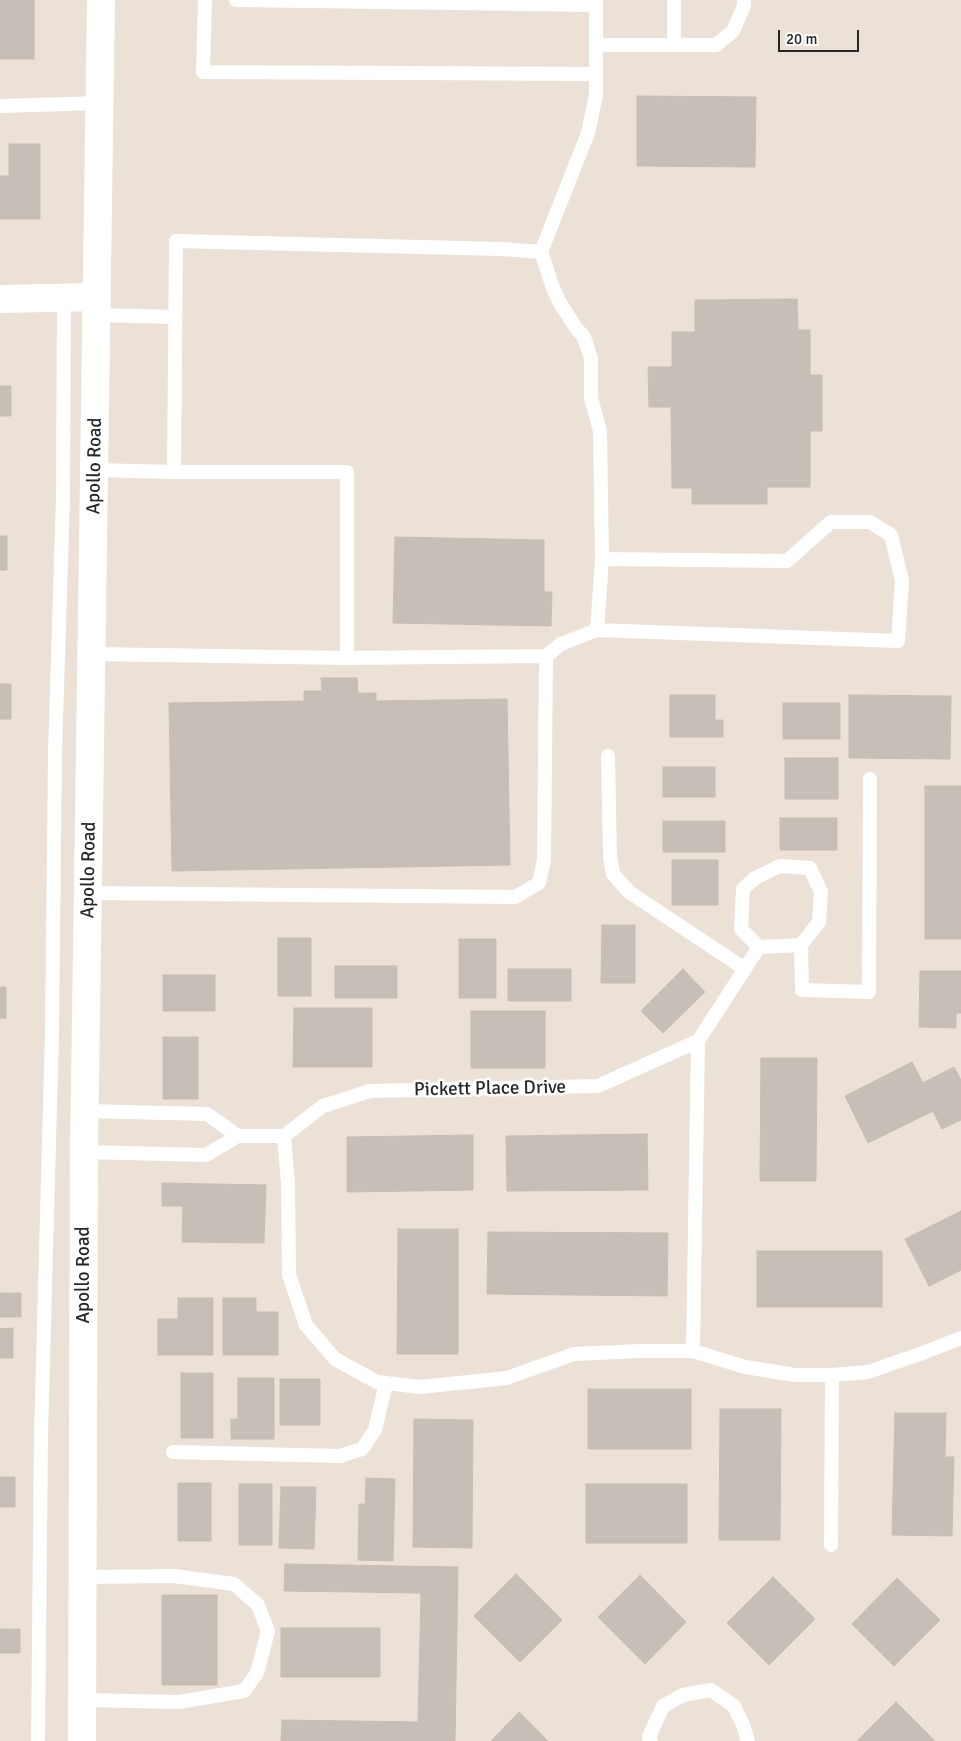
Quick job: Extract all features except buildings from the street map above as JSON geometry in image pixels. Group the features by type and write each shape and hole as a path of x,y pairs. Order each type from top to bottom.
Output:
{"street":[{"name":"Apollo Road","path":"82,1741 84,1152 101,0"},
{"path":"0,299 64,298 97,306"}],"lane":[{"path":"205,0 203,72 596,74"},
{"path":"236,0 596,2 596,95 588,133 541,252 553,288 576,328 584,337 591,358 591,398 600,431 602,559 596,630"},
{"path":"674,0 674,45"},
{"path":"596,45 716,45 733,31 744,6 744,0"},
{"path":"0,106 100,103"},
{"path":"174,472 176,242 502,249 541,252"},
{"path":"38,1741 41,1436 52,1022 55,753 64,498 64,298"},
{"path":"97,306 175,317"},
{"path":"95,470 347,472 347,658"},
{"path":"92,654 347,658 546,656 561,644 596,630 898,640 902,581 891,535 870,522 831,522 787,561 602,559"},
{"path":"88,894 515,897 539,883 544,860 546,656"},
{"path":"608,756 610,857 613,874 629,892 745,969"},
{"path":"801,945 760,947 741,929 743,889 755,878 780,866 810,868 822,892 819,922 801,945 802,990 869,992 870,779"},
{"path":"693,1350 698,1041 760,947"},
{"name":"Pickett Place Drive","path":"284,1136 323,1106 370,1092 598,1086 698,1041"},
{"path":"85,1110 207,1114 238,1136"},
{"path":"84,1152 206,1155 238,1136 284,1136 288,1183 289,1275 306,1325 335,1358 377,1382 420,1387 507,1378 574,1354 693,1350 753,1368 795,1375 832,1375 868,1372 961,1338"},
{"path":"831,1545 832,1375"},
{"path":"172,1452 340,1456 362,1449 375,1430 386,1383"},
{"path":"82,1577 174,1576 234,1584 258,1605 268,1631 257,1673 244,1691 179,1702 82,1700"},
{"path":"651,1741 649,1737 663,1706 682,1695 711,1690 734,1706 748,1741"}]}
